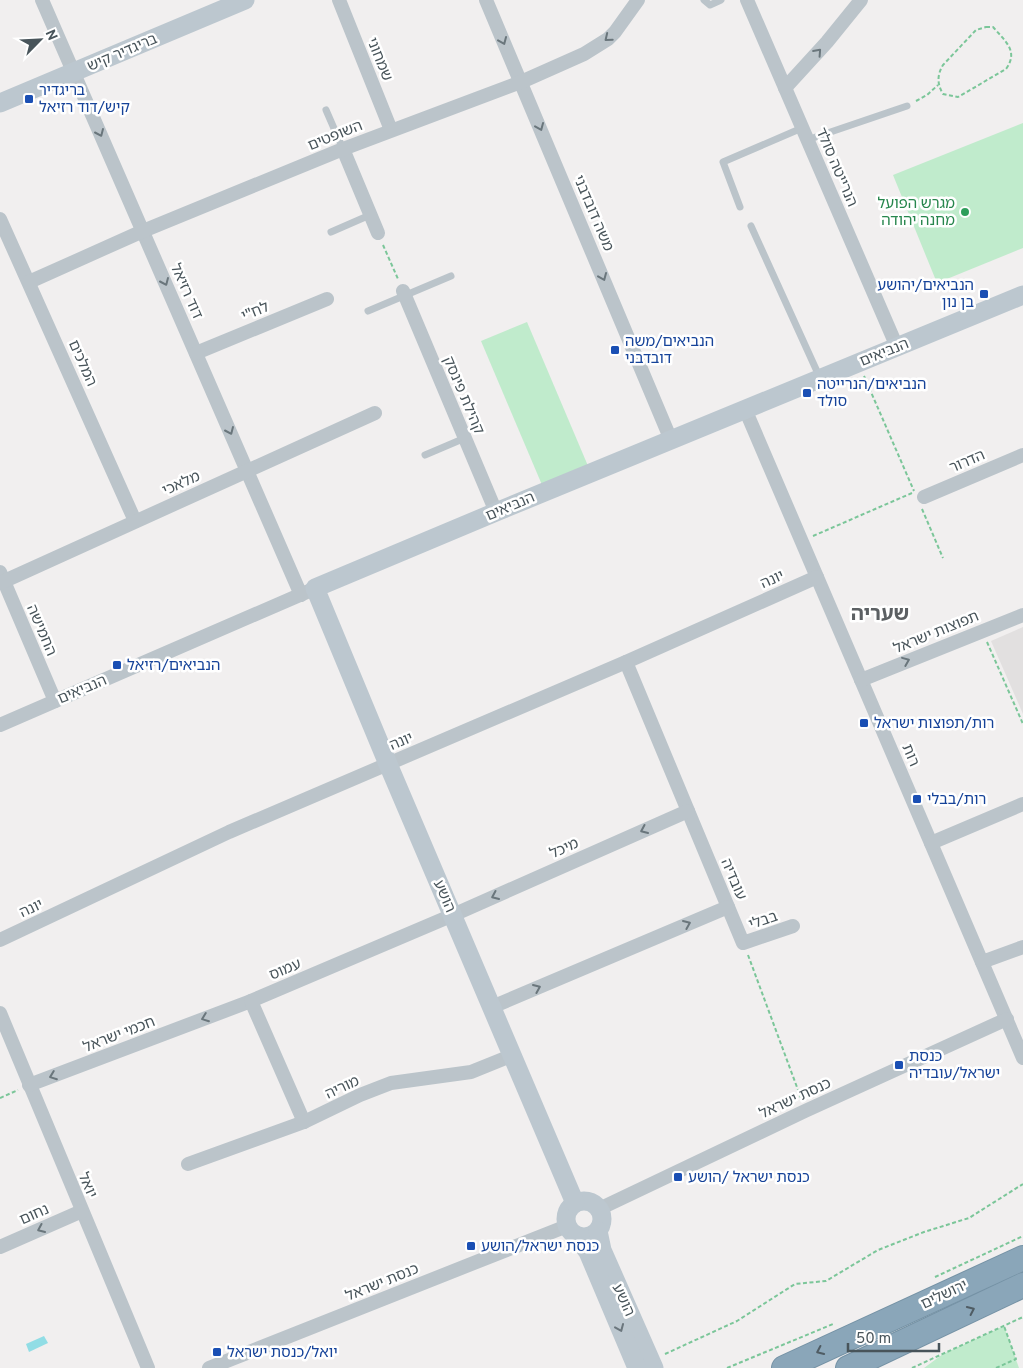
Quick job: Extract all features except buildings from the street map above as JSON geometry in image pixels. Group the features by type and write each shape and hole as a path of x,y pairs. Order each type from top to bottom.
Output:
{"highway":[{"name":"ירושלים","path":"785,1367 1023,1258"},
{"name":"ירושלים","path":"848,1368 1023,1285"}],"street":[{"name":"דוד רזיאל","path":"42,0 247,471 308,592"},
{"name":"בריגדיר קיש","path":"0,103 244,0"},
{"name":"שמחוני","path":"338,0 391,130"},
{"name":"משה דובדבני","path":"486,0 671,440"},
{"name":"השופטים","path":"29,282 143,231 391,130 521,82 584,54 608,39 621,25 638,0"},
{"name":"הנרייטה סולד","path":"747,0 897,347"},
{"path":"785,88 827,42 861,0"},
{"path":"343,149 378,233"},
{"name":"המלכים","path":"0,219 135,522"},
{"name":"קהילת פינסק","path":"404,293 496,512"},
{"name":"הנביאים","path":"0,725 496,512 1023,295"},
{"name":"לח\"י","path":"196,354 327,300"},
{"name":"רות","path":"745,409 1023,1058"},
{"name":"מלאכי","path":"1,579 135,522 375,413"},
{"name":"הדרור","path":"920,499 1023,455"},
{"name":"יונה","path":"0,940 229,832 626,662 817,576"},
{"name":"החמישה","path":"1,579 55,701"},
{"name":"הושע","path":"308,592 388,764 575,1203"},
{"name":"תפוצות ישראל","path":"861,680 1023,615"},
{"name":"עובדיה","path":"626,662 743,944"},
{"path":"931,843 1023,804"},
{"name":"מיכל","path":"453,915 688,811"},
{"path":"492,1007 728,907"},
{"name":"עמוס","path":"251,1001 453,915"},
{"name":"בבלי","path":"743,944 793,926"},
{"path":"982,962 1023,947"},
{"path":"251,1001 304,1122"},
{"name":"חכמי ישראל","path":"29,1085 251,1001"},
{"name":"יואל","path":"0,1013 148,1368"},
{"name":"כנסת ישראל","path":"599,1209 805,1111 1007,1019"},
{"name":"מוריה","path":"188,1164 304,1122 360,1095 391,1083 471,1072 513,1055"},
{"path":"580,1201 591,1202 599,1209 602,1220 598,1230 589,1236 572,1231 566,1215 571,1206 580,1201"},
{"name":"נחום","path":"0,1247 82,1211"},
{"name":"הושע","path":"598,1230 602,1250 648,1365"},
{"name":"הושע","path":"572,1231 588,1252 648,1365"},
{"name":"כנסת ישראל","path":"209,1368 572,1231"}],"lane":[{"path":"704,0 710,5 721,0"},
{"path":"740,207 723,162 805,134 907,106"},
{"path":"326,110 343,149"},
{"path":"331,232 370,214"},
{"path":"751,226 820,378"},
{"path":"368,311 404,293 451,276"},
{"path":"425,455 465,438"}],"path":[{"path":"907,106 928,95 938,85 943,65 976,30 993,27 1011,50 1011,62 1006,69 958,97 943,94 938,85"},
{"path":"378,233 404,293"},
{"path":"858,363 920,499 943,558"},
{"path":"802,541 920,499"},
{"path":"982,631 1023,724"},
{"path":"743,944 805,1111"},
{"path":"0,1098 29,1085"},
{"path":"648,1365 737,1321 795,1284 826,1282 878,1250 924,1232 969,1218 1023,1184"},
{"path":"935,1277 1023,1236"},
{"path":"912,1368 1023,1317"},
{"path":"727,1368 838,1322"},
{"path":"996,1368 1016,1359 1004,1326"}],"shaded area":[{"path":"1023,627 1023,714 991,641"}],"green space":[{"name":"מגרש הפועל מחנה יהודה","path":"1023,123 1023,248 937,283 893,175"},
{"path":"527,322 591,473 545,492 481,341"},
{"path":"1004,1326 1019,1368 924,1368 943,1354"}],"water":[{"path":"44,1336 48,1343 29,1352 26,1344"}],"place":[{"name":"בריגדיר קיש/דוד רזיאל","path":"29,99"},
{"name":"מגרש הפועל מחנה יהודה","path":"965,212"},
{"name":"הנביאים/יהושע בן נון","path":"984,294"},
{"name":"הנביאים/משה דובדבני","path":"615,350"},
{"name":"הנביאים/הנרייטה סולד","path":"807,393"},
{"name":"הנביאים/רזיאל","path":"117,665"},
{"name":"רות/תפוצות ישראל","path":"864,723"},
{"name":"רות/בבלי","path":"917,799"},
{"name":"כנסת ישראל/עובדיה","path":"899,1065"},
{"name":"כנסת ישראל /הושע","path":"678,1177"},
{"name":"כנסת ישראל/הושע","path":"471,1246"},
{"name":"יואל/כנסת ישראל","path":"217,1352"}],"district":[{"name":"שעריה","path":"880,613"}]}
